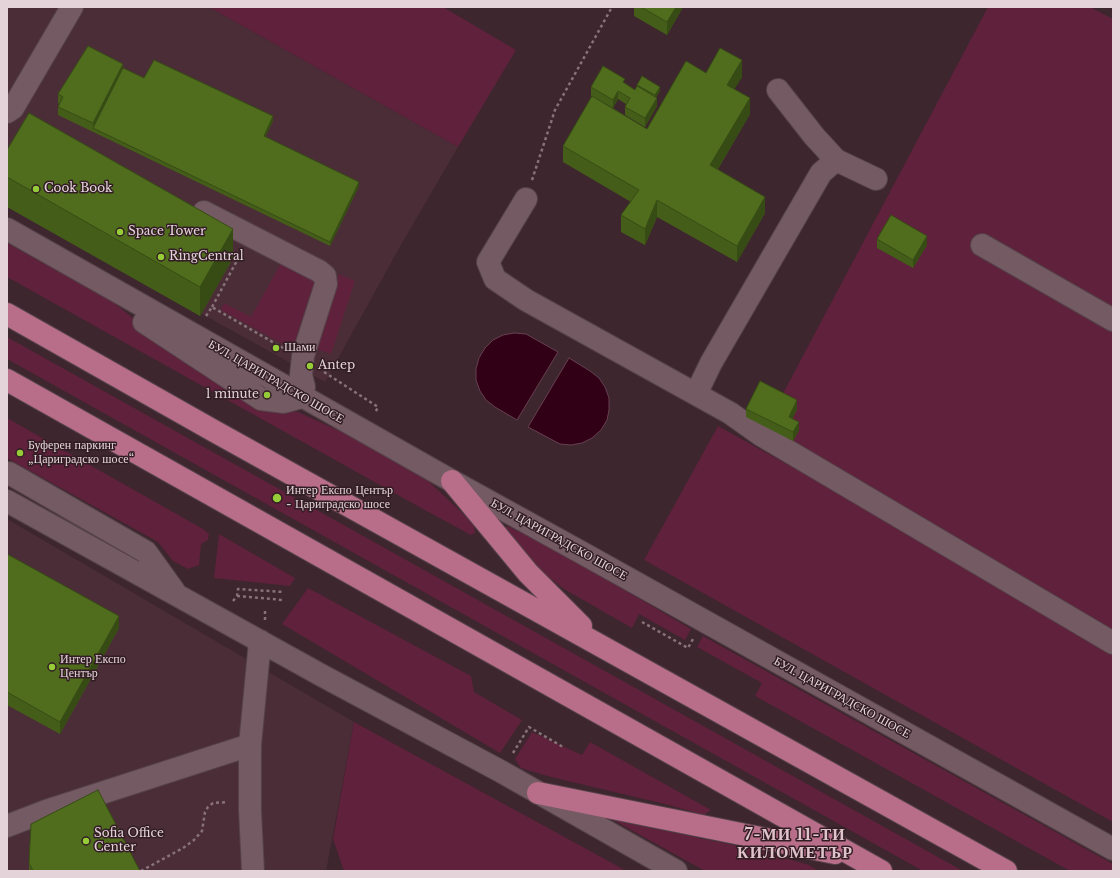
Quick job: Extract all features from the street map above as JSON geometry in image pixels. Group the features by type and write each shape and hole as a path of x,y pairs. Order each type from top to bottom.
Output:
{"highway":[{"path":"7,314 1006,871"},
{"path":"7,380 881,871"},
{"path":"452,481 528,573 599,644"},
{"path":"538,792 855,857"}],"street":[{"path":"7,131 10,126 10,110 72,7"},
{"path":"778,90 814,136 836,160 876,179"},
{"path":"696,394 711,363 822,173 836,160"},
{"path":"526,199 488,262 495,279 526,300 730,413 762,435 1113,643"},
{"path":"113,302 261,399 284,402 302,397 304,387 301,375 303,356 326,284 325,276 319,271 204,212"},
{"name":"БУЛ. ЦАРИГРАДСКО ШОСЕ","path":"7,229 302,397 1113,849"},
{"path":"982,245 1113,320"},
{"path":"8,473 146,552 178,596"},
{"path":"7,501 260,641 502,772 676,871"},
{"path":"253,871 250,806 250,745 260,641"},
{"path":"7,826 46,811 250,745"}],"path":[{"path":"526,199 555,110 612,7"},
{"path":"206,318 241,253"},
{"path":"212,307 285,349"},
{"path":"320,370 378,407 374,415"},
{"path":"238,589 284,592"},
{"path":"237,596 283,600"},
{"path":"642,622 688,648 694,638"},
{"path":"502,772 529,727 563,747"},
{"path":"141,871 183,848 194,840 202,831 205,812 213,803 231,802 250,806"}],"shaded area":[{"path":"7,7 209,7 458,147 402,243 325,382 7,206"},
{"path":"209,7 443,7 516,50 458,147"},
{"path":"988,7 1090,7 1113,19 1113,822 644,560 718,426 801,472 806,461 761,435"},
{"path":"7,243 113,302 206,377 262,407 298,412 355,438 424,477 474,524 475,533 471,535 423,509 7,277"},
{"path":"281,263 316,281 297,337 297,352 221,310 224,303 251,317"},
{"path":"339,274 355,281 331,354 314,348"},
{"path":"514,333 526,334 558,352 517,420 486,400 480,391 476,380 476,369 479,358 485,348 493,340 503,335"},
{"path":"7,337 963,871 923,871 7,359"},
{"path":"569,358 599,378 605,387 609,398 607,420 601,430 592,438 582,443 571,445 560,444 528,427"},
{"path":"7,418 203,529 209,534 208,540 201,544 199,565 188,569 173,561 158,542 7,458"},
{"path":"7,519 354,722 326,871 7,871"},
{"path":"506,527 532,538 577,562 691,629 685,640 639,614 632,628 564,589 547,576 528,558 504,528"},
{"path":"219,534 295,578 290,586 214,578"},
{"path":"308,588 471,676 474,692 522,720 500,753 282,624"},
{"path":"703,636 1113,864 1113,871 1070,871 755,696 762,683 697,647"},
{"path":"354,722 623,869 623,871 344,871 333,839"},
{"path":"532,732 582,755 590,742 711,810 704,815 665,804 551,777 521,768 515,759"},
{"path":"613,820 757,850 809,865 818,871 705,871"}],"building":[{"path":"641,7 676,7 667,22"},
{"path":"88,46 123,64 93,123 58,107 63,97 58,94"},
{"path":"720,48 742,60 727,85 750,98 710,165 765,197 737,246 657,200 645,229 621,215 639,190 563,146 592,96 647,129 686,61 706,73"},
{"path":"154,60 273,116 264,136 359,182 330,242 93,128 123,68 144,78"},
{"path":"603,66 625,79 623,82 635,90 637,86 657,98 645,118 625,107 630,98 618,91 613,100 591,87"},
{"path":"642,76 660,87 655,95 637,85"},
{"path":"29,113 233,229 200,287 7,177 7,150"},
{"path":"891,215 927,236 913,260 877,239"},
{"path":"760,381 797,400 789,417 799,422 793,432 746,409"},
{"name":"Интер Експо Център","path":"7,554 119,616 60,722 7,692"},
{"path":"98,790 140,871 33,871 29,863 31,824"}],"place":[{"name":"Cook Book","path":"36,189"},
{"name":"Space Tower","path":"120,232"},
{"name":"RingCentral","path":"161,257"},
{"name":"Шами","path":"276,348"},
{"name":"Antep","path":"310,366"},
{"name":"1 minute","path":"267,395"},
{"name":"Буферен паркинг „Цариградско шосе“","path":"20,453"},
{"name":"Интер Експо Център - Цариградско шосе","path":"277,498"},
{"name":"Интер Експо Център","path":"52,667"},
{"name":"Sofia Office Center","path":"86,841"}],"district":[{"name":"7-МИ 11-ТИ КИЛОМЕТЪР","path":"795,844"}]}
